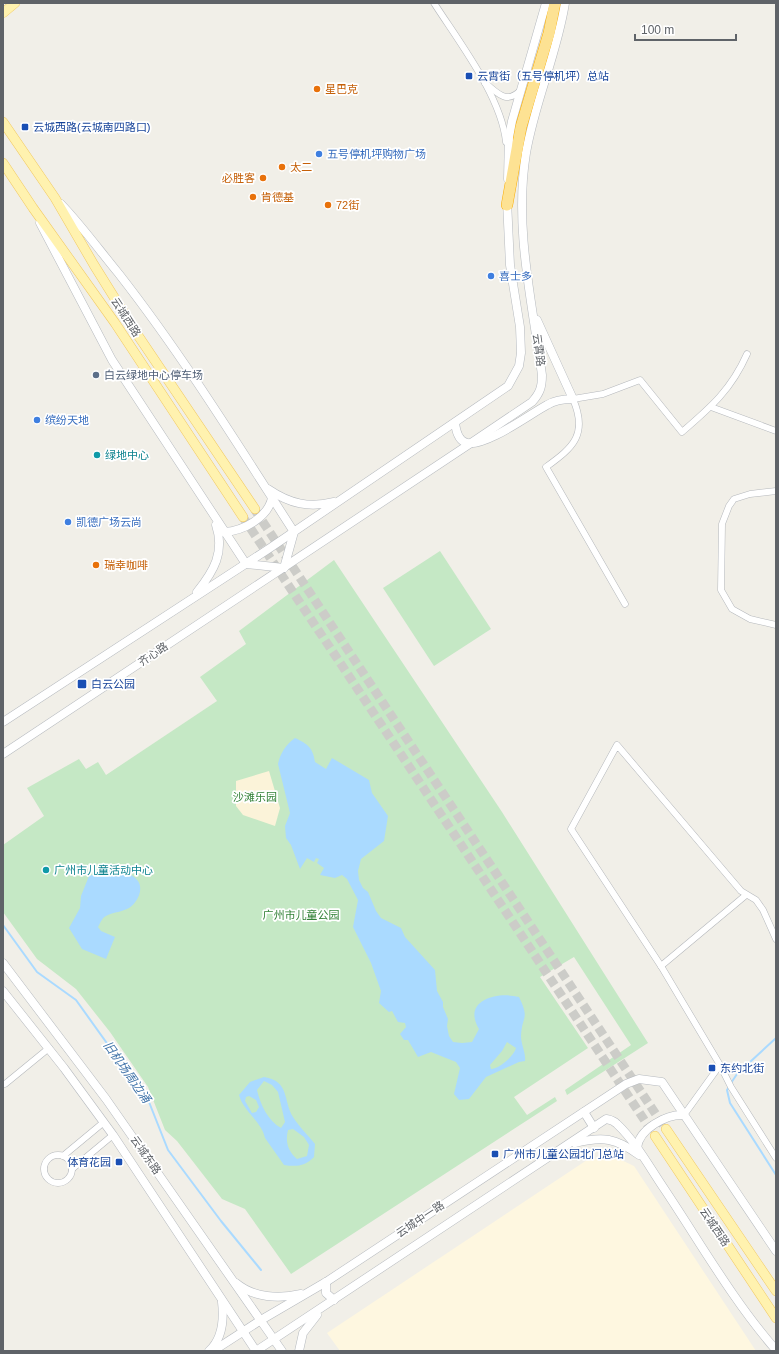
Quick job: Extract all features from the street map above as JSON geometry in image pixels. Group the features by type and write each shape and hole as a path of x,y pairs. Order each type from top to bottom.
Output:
{"highway":[{"path":"507,205 521,127 544,53 555,3"}],"main road":[{"path":"3,12 15,3"},
{"name":"云霄路","path":"246,564 455,424 508,386 520,366 521,340 510,265 507,205 509,137 512,121 546,3"},
{"name":"云霄路","path":"284,568 472,443 532,402 539,394 542,386 542,375 523,241 524,170 535,113 559,33 565,3"},
{"name":"云城西路","path":"3,122 55,198 120,308 255,509"},
{"name":"云城西路","path":"3,163 32,208 115,323 243,517"},
{"path":"3,722 246,564 284,568 294,532 147,311 77,221 55,198"},
{"path":"32,208 69,281 112,360 246,564"},
{"path":"455,424 457,435 461,440 466,443 472,443 500,433 548,404 564,399 573,399 533,310"},
{"path":"265,487 288,501 306,505 337,501 352,492"},
{"path":"224,532 243,527 265,513 268,510 272,498"},
{"path":"192,598 208,578 219,554 220,539 214,516"},
{"name":"齐心路","path":"3,754 284,568"},
{"name":"云城东路","path":"3,963 106,1099 282,1351"},
{"name":"云城东路","path":"3,991 113,1134 222,1302 256,1351"},
{"name":"云城中一路","path":"213,1351 261,1320 326,1282 626,1084 639,1079 662,1082 684,1114"},
{"path":"584,1112 594,1128"},
{"path":"776,1251 684,1114 669,1116 645,1132 638,1141 637,1148 742,1306 776,1350"},
{"name":"云城中一路","path":"256,1351 606,1120 612,1120 616,1123 637,1148"},
{"name":"云城西路","path":"666,1129 776,1292"},
{"name":"云城西路","path":"655,1136 776,1318"},
{"path":"567,1145 592,1139 612,1140 623,1144 645,1161"},
{"path":"230,1278 248,1290 273,1298 307,1293"},
{"path":"299,1351 300,1342 309,1325 334,1300 326,1293 326,1282"},
{"path":"208,1351 219,1335 222,1318 222,1302"}],"street":[{"path":"434,3 484,81 502,124 506,146 508,174"},
{"path":"484,81 503,97 511,97 522,88"},
{"path":"625,604 546,467 565,454 580,432 579,414 573,399 604,394 640,380 682,432 720,399 739,371 747,354"},
{"path":"711,407 776,431"},
{"path":"776,491 750,494 734,499 729,506 722,524 721,590 732,608 750,619 776,626"},
{"path":"776,939 756,900 741,892 617,745 571,829 661,966 720,1065 731,1087 776,1158"},
{"path":"661,966 746,895"},
{"path":"3,1084 5,1084 48,1048"},
{"path":"684,1114 720,1065"},
{"path":"63,1156 104,1122"},
{"path":"72,1169 70,1161 63,1156 55,1155 47,1159 44,1166 46,1178 52,1183 61,1183 68,1179 72,1169 113,1134"}],"shaded area":[{"path":"613,1156 634,1166 756,1351 340,1351 327,1333 587,1160"}],"green space":[{"path":"440,551 491,629 434,666 383,588"},
{"name":"广州市儿童公园","path":"334,560 502,812 648,1043 567,1095 565,1090 631,1045 574,957 540,977 588,1048 514,1097 527,1115 555,1097 557,1101 291,1274 245,1209 222,1199 177,1141 165,1130 148,1087 110,1032 76,989 37,959 3,912 3,845 44,816 27,788 79,759 86,769 98,762 106,775 217,701 200,677 246,644 239,631"}],"sand":[{"name":"沙滩乐园","path":"269,771 280,808 275,826 243,815 236,806 236,781"}],"water":[{"path":"295,738 309,747 313,753 315,762 326,769 332,758 369,780 372,793 388,816 384,841 361,859 358,871 359,880 363,888 368,892 376,911 381,918 401,928 405,937 435,970 437,991 443,1002 443,1007 448,1019 447,1026 449,1036 453,1042 472,1042 479,1029 475,1019 475,1011 478,1005 484,1000 501,996 519,997 525,1014 521,1036 525,1061 519,1062 486,1077 469,1099 459,1100 454,1094 460,1068 456,1062 431,1052 418,1057 408,1040 404,1040 400,1034 406,1027 405,1023 398,1022 392,1011 389,1012 379,1003 381,991 371,963 353,927 358,900 347,879 342,875 335,878 320,875 324,868 317,863 319,859 316,858 314,862 307,858 300,869 291,845 286,838 285,826 290,813 278,764 284,750","holes":["507,1042 516,1048 506,1062 491,1069 490,1065 502,1051"]},
{"path":"110,869 132,875 140,885 140,892 137,900 132,906 104,917 98,927 101,931 115,937 106,959 82,949 69,928 80,908 81,896 89,876"},
{"path":"264,1077 272,1079 282,1087 293,1117 315,1144 314,1157 311,1160 300,1165 284,1165 265,1138 260,1127 241,1101 239,1095 250,1082","holes":["264,1081 272,1085 278,1092 285,1122 281,1128 268,1117 260,1101 257,1090","249,1096 256,1100 259,1107 256,1112 252,1113 245,1101 246,1097","293,1129 304,1137 309,1145 307,1156 297,1159 291,1153 287,1142 288,1130"]}],"waterway":[{"name":"旧机场周边涌","path":"3,925 37,972 76,1000 149,1102 168,1150 221,1221 261,1270"},
{"name":"旧机场周边涌","path":"731,1083 737,1074 776,1038"},
{"name":"旧机场周边涌","path":"729,1087 727,1090 730,1103 776,1175"}],"tunnel":[{"path":"255,510 665,1128"},
{"path":"243,517 655,1136"}],"place":[{"name":"云霄街（五号停机坪）总站","path":"469,76"},
{"name":"星巴克","path":"317,89"},
{"name":"云城西路(云城南四路口)","path":"25,127"},
{"name":"五号停机坪购物广场","path":"319,154"},
{"name":"太二","path":"282,167"},
{"name":"必胜客","path":"263,178"},
{"name":"肯德基","path":"253,197"},
{"name":"72街","path":"328,205"},
{"name":"喜士多","path":"491,276"},
{"name":"白云绿地中心停车场","path":"96,375"},
{"name":"缤纷天地","path":"37,420"},
{"name":"绿地中心","path":"97,455"},
{"name":"凯德广场云尚","path":"68,522"},
{"name":"瑞幸咖啡","path":"96,565"},
{"name":"白云公园","path":"82,684"},
{"name":"广州市儿童活动中心","path":"46,870"},
{"name":"东约北街","path":"712,1068"},
{"name":"广州市儿童公园北门总站","path":"495,1154"},
{"name":"体育花园","path":"119,1162"}]}
